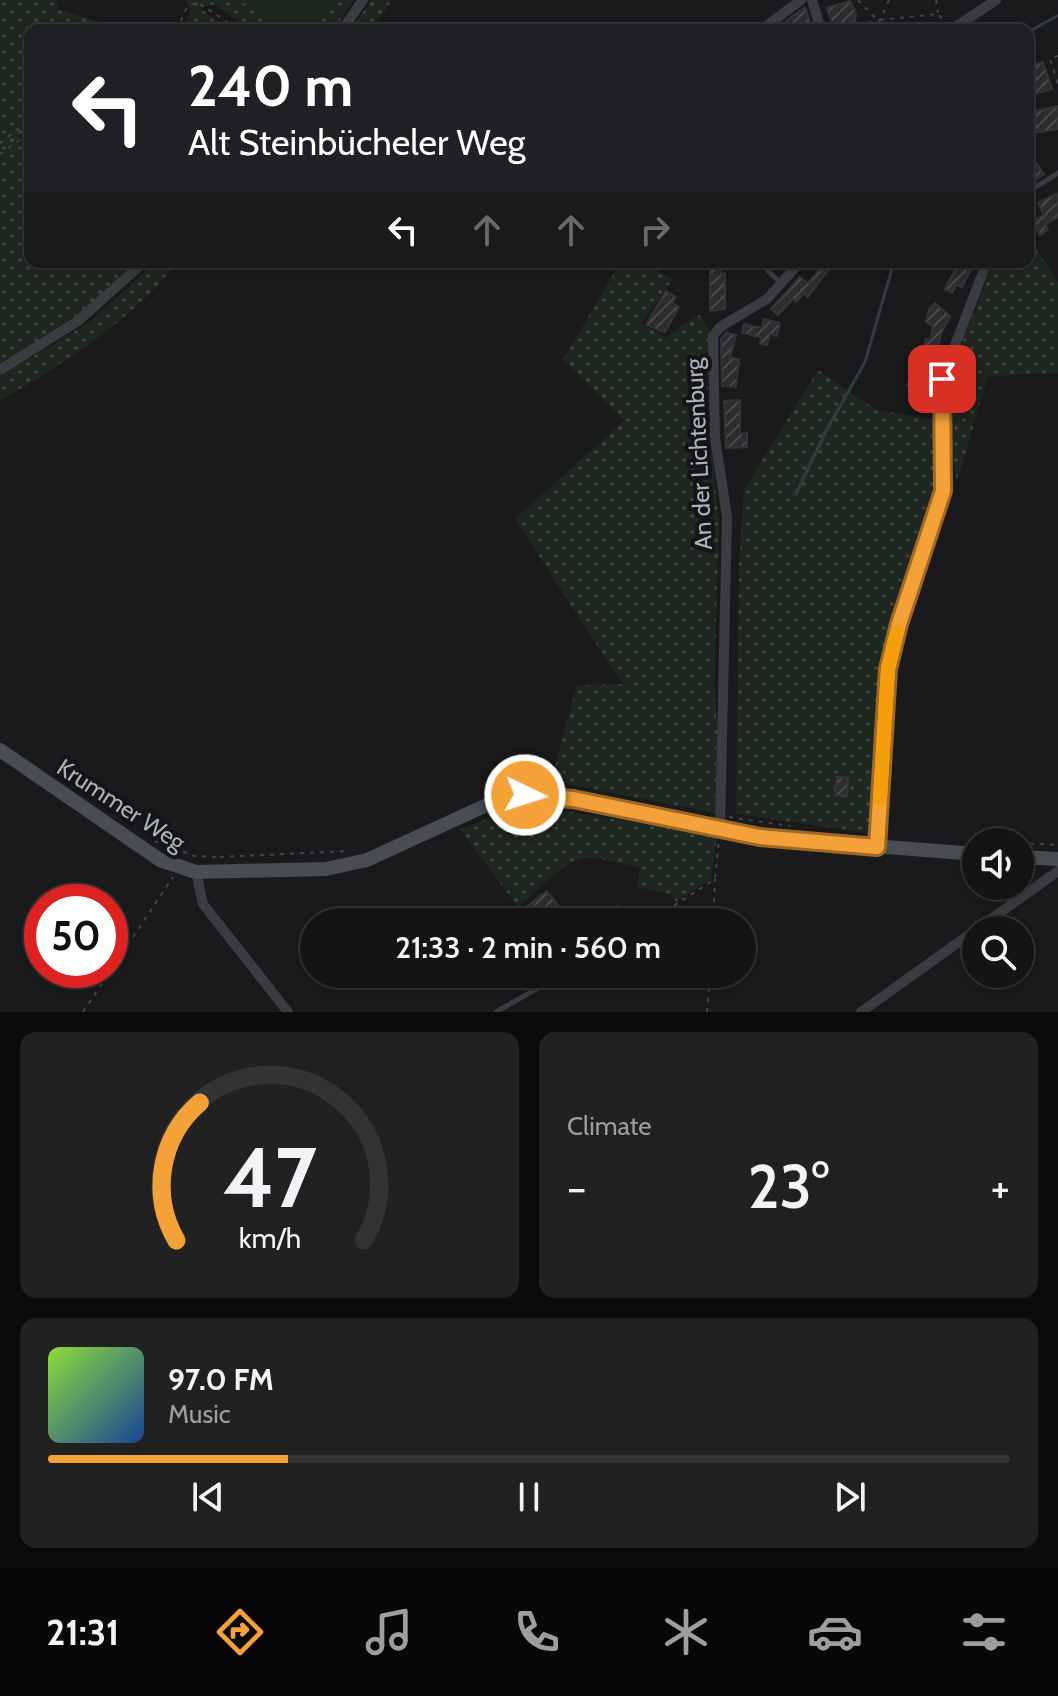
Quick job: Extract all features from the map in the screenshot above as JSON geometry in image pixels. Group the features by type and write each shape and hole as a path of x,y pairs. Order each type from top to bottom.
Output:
{"main road":[{"name":"Krummer Weg","path":"0,750 108,818 179,869 196,872 326,869 367,860 491,803 525,795 573,799 877,847 962,847"},
{"path":"1034,858 1058,859"}],"street":[{"path":"346,24 363,0"},
{"path":"769,24 801,0"},
{"path":"812,0 819,24"},
{"path":"960,24 996,0"},
{"path":"0,370 78,321 137,268"},
{"name":"An der Lichtenburg","path":"721,823 727,517 715,438 713,336 720,327 760,304 795,268"},
{"path":"877,847 888,669 899,624 943,491 942,379 985,268"},
{"path":"861,1012 1058,871"},
{"path":"196,872 203,904 288,1012"}],"lane":[{"path":"1034,188 1058,173"},
{"path":"767,268 781,283"},
{"path":"496,1012 538,988"}],"path":[{"path":"858,0 883,24"},
{"path":"880,20 889,0"},
{"path":"936,0 938,14 946,24"},
{"path":"180,24 187,7 197,2 230,24"},
{"path":"864,24 938,14"},
{"path":"1058,56 1050,59 1058,84"},
{"path":"0,143 24,125"},
{"path":"0,154 24,137"},
{"path":"526,784 571,786"},
{"path":"714,908 721,823 794,827"},
{"path":"151,839 194,856 292,856 349,851"},
{"path":"1034,844 1058,845"},
{"path":"83,1012 179,869"},
{"path":"670,908 715,879"},
{"path":"707,1012 709,988"}],"shaded area":[{"path":"0,0 56,0 59,10 107,24 24,24 24,268 131,268 69,323 0,365"},
{"path":"185,0 354,0 338,24 241,24 215,4 200,8 221,24 185,24 191,9"},
{"path":"239,0 330,0 313,24 273,24"},
{"path":"371,0 392,0 376,24 355,24"},
{"path":"1034,246 1058,282 1058,373 988,376 957,482 947,424 949,376 992,268 1034,268"},
{"path":"149,268 173,268 139,304 73,356 0,401 0,376 87,324"},
{"path":"612,268 655,268 672,280 641,324 666,338 699,314 710,331 707,406 719,522 714,683 717,726 715,813 551,781 577,685 627,684 622,683 515,519 624,421 563,360 616,270"},
{"path":"818,370 876,410 931,419 936,489 881,665 868,833 736,814 739,564 744,490"},
{"path":"527,805 717,836 711,879 676,902 671,894 637,887 640,867 584,858 558,871 518,907 460,829"}],"building":[{"path":"850,1 856,13 855,23 832,24 827,8"},
{"path":"805,7 811,24 786,24"},
{"path":"1043,62 1052,89 1034,94 1034,65"},
{"path":"1058,106 1058,129 1034,133 1034,112"},
{"path":"1034,160 1044,174 1034,181"},
{"path":"1058,193 1058,217 1045,224 1048,230 1040,235 1034,220 1044,215 1038,203"},
{"path":"710,268 720,268 721,274 725,273 725,309 710,311"},
{"path":"817,268 830,268 808,297 804,293 796,302 793,299 778,315 771,309 800,277 808,283 819,270 822,272"},
{"path":"956,268 972,268 962,287 956,285 952,293 945,289"},
{"path":"666,291 676,297 672,303 679,307 665,332 646,325"},
{"path":"935,303 950,316 941,334 927,391 907,385 922,358 926,339 930,340 933,326 926,322 929,309"},
{"path":"764,319 780,323 777,336 770,334 767,345 760,343 761,337 742,333 744,324 762,328"},
{"path":"726,333 736,335 730,357 739,360 736,387 722,386 721,339"},
{"path":"740,400 740,434 747,433 747,447 726,448 724,401"},
{"path":"837,777 848,778 847,796 835,795"},
{"path":"547,891 560,908 527,908"}],"waterway":[{"path":"1034,29 1057,16"},
{"path":"796,494 826,431 865,362 892,268"}],"slow traffic":[{"path":"880,798 888,669 897,632"}],"route":[{"path":"525,795 573,799 760,837 877,847 888,669 899,624 943,491 942,379"}]}
